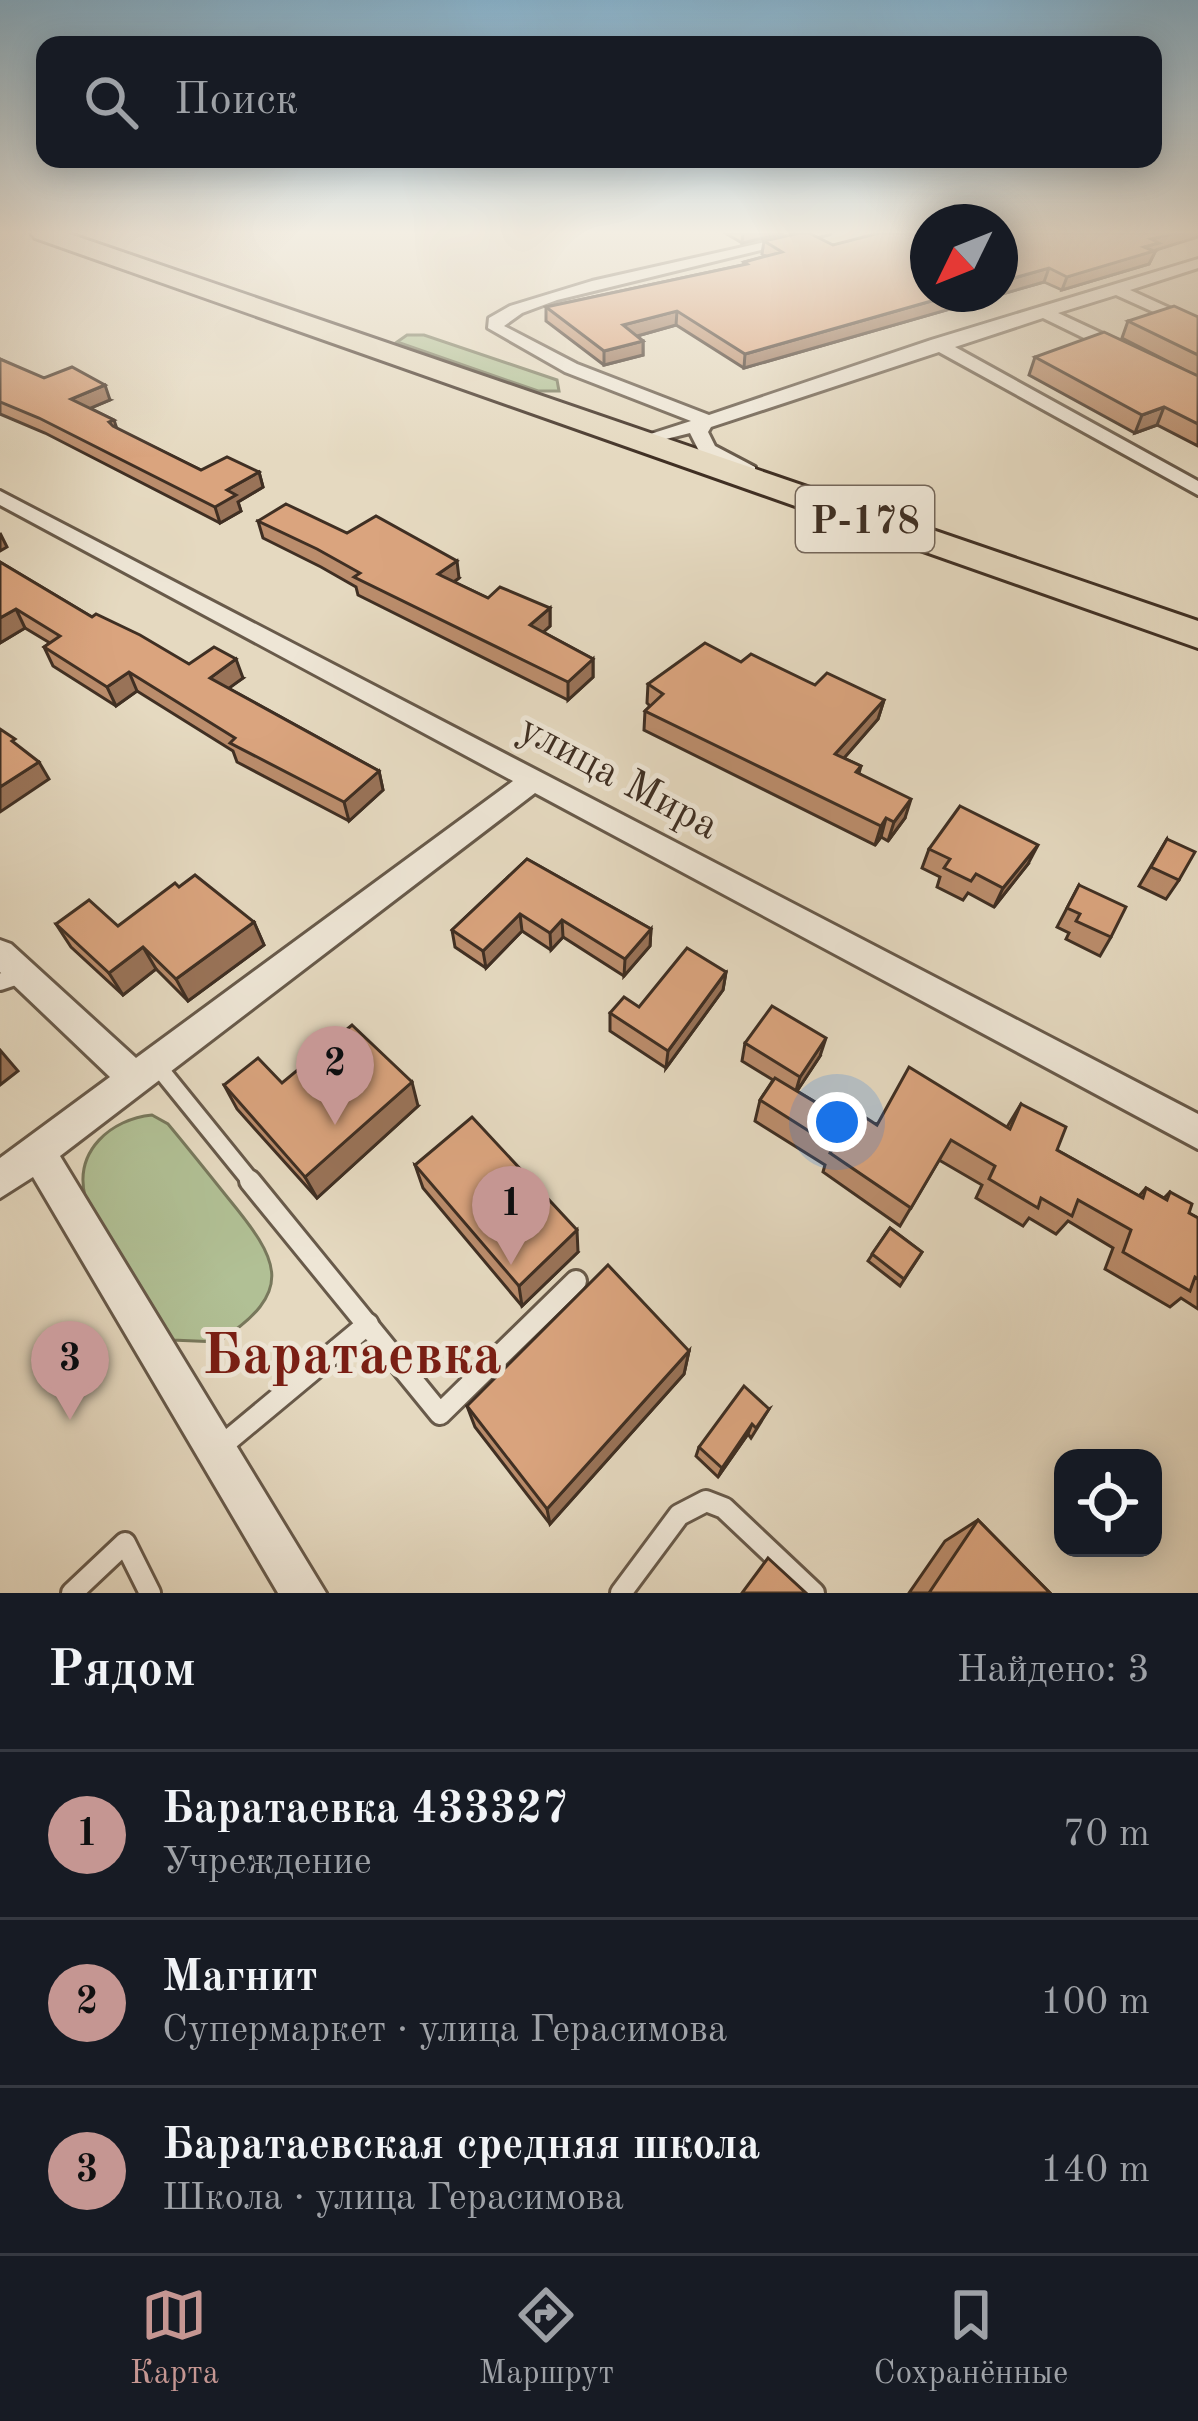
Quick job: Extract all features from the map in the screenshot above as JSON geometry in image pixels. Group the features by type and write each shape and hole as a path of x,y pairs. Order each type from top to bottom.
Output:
{"highway":[{"name":"Р-178","path":"260,307 1198,635"}],"street":[{"path":"525,307 495,321 496,328 561,364 705,420"},
{"path":"645,442 1057,307"},
{"path":"1156,307 1198,327"},
{"path":"1042,312 1137,357"},
{"path":"937,344 1198,489"},
{"path":"705,420 699,432 707,449 837,509"},
{"name":"улица Мира","path":"0,496 1198,1132"},
{"path":"0,1180 536,778"},
{"path":"8,970 145,1071"},
{"path":"37,1151 303,1593"}],"lane":[{"path":"145,1071 368,1324 440,1414 576,1281"},
{"path":"215,1451 368,1324"},
{"path":"621,1593 679,1515 706,1501 741,1522 814,1593"},
{"path":"72,1593 125,1543 150,1593"}],"green space":[{"path":"407,335 424,335 557,380 559,391 538,391 397,342"},
{"path":"152,1115 168,1124 245,1220 268,1257 272,1274 260,1307 218,1342 172,1340 110,1247 85,1196 85,1165 99,1140 123,1123"}],"building":[{"path":"546,307 909,307 745,354 677,311 623,325 643,341 604,351"},
{"path":"1170,307 1198,317 1198,355 1128,321"},
{"path":"1104,332 1198,376 1198,424 1164,407 1142,415 1035,357"},
{"path":"0,359 44,378 72,367 105,385 71,399 114,420 109,422 113,426 201,470 227,457 259,472 227,490 236,495 215,507 0,402"},
{"path":"286,504 347,533 376,516 457,561 438,574 488,598 500,587 550,608 530,625 593,659 568,682 354,577 360,573 258,521"},
{"path":"0,562 92,617 96,614 140,635 189,664 214,647 236,659 210,678 379,771 344,802 230,743 235,738 129,672 107,687 44,647 60,636 16,609 0,618"},
{"path":"705,643 741,662 751,654 815,685 827,673 884,700 835,754 861,766 856,772 911,799 894,822 886,818 881,826 645,711 663,694 648,684"},
{"path":"0,729 39,762 0,787"},
{"path":"960,806 1038,845 1003,888 976,874 971,881 944,868 950,859 929,849"},
{"path":"1167,839 1195,852 1179,880 1151,867"},
{"path":"527,859 651,929 625,959 562,920 550,933 520,914 483,951 452,930"},
{"path":"195,875 254,922 176,979 143,947 109,973 56,924 89,900 118,926 175,883 179,887"},
{"path":"1079,885 1126,907 1111,937 1076,921 1080,914 1067,908"},
{"path":"687,948 726,972 668,1051 610,1013 624,997 639,1007"},
{"path":"772,1006 826,1038 800,1077 745,1043"},
{"path":"352,1025 412,1082 305,1177 224,1085 258,1058 282,1083"},
{"path":"909,1067 1010,1129 1021,1104 1066,1127 1057,1150 1143,1198 1146,1188 1167,1200 1170,1192 1192,1204 1189,1213 1198,1218 1198,1279 1195,1277 1190,1291 1123,1252 1131,1230 1078,1200 1072,1216 1041,1198 1038,1208 989,1179 995,1166 951,1140 911,1208 830,1153 834,1147 760,1100 775,1078 850,1123 857,1112 877,1125"},
{"path":"472,1117 577,1230 519,1286 415,1165"},
{"path":"890,1228 922,1252 904,1279 872,1254"},
{"path":"608,1265 689,1351 547,1509 467,1406"},
{"path":"744,1386 769,1409 756,1428 752,1424 722,1468 699,1447"},
{"path":"978,1520 1050,1593 929,1593"},
{"path":"768,1558 806,1593 742,1593"}],"place":[{"name":"Магнит","path":"335,1125"},
{"name":"Баратаевка 433327","path":"511,1265"},
{"name":"Баратаевская средняя школа","path":"70,1420"}],"district":[{"name":"Баратаевка","path":"352,1353"}]}
